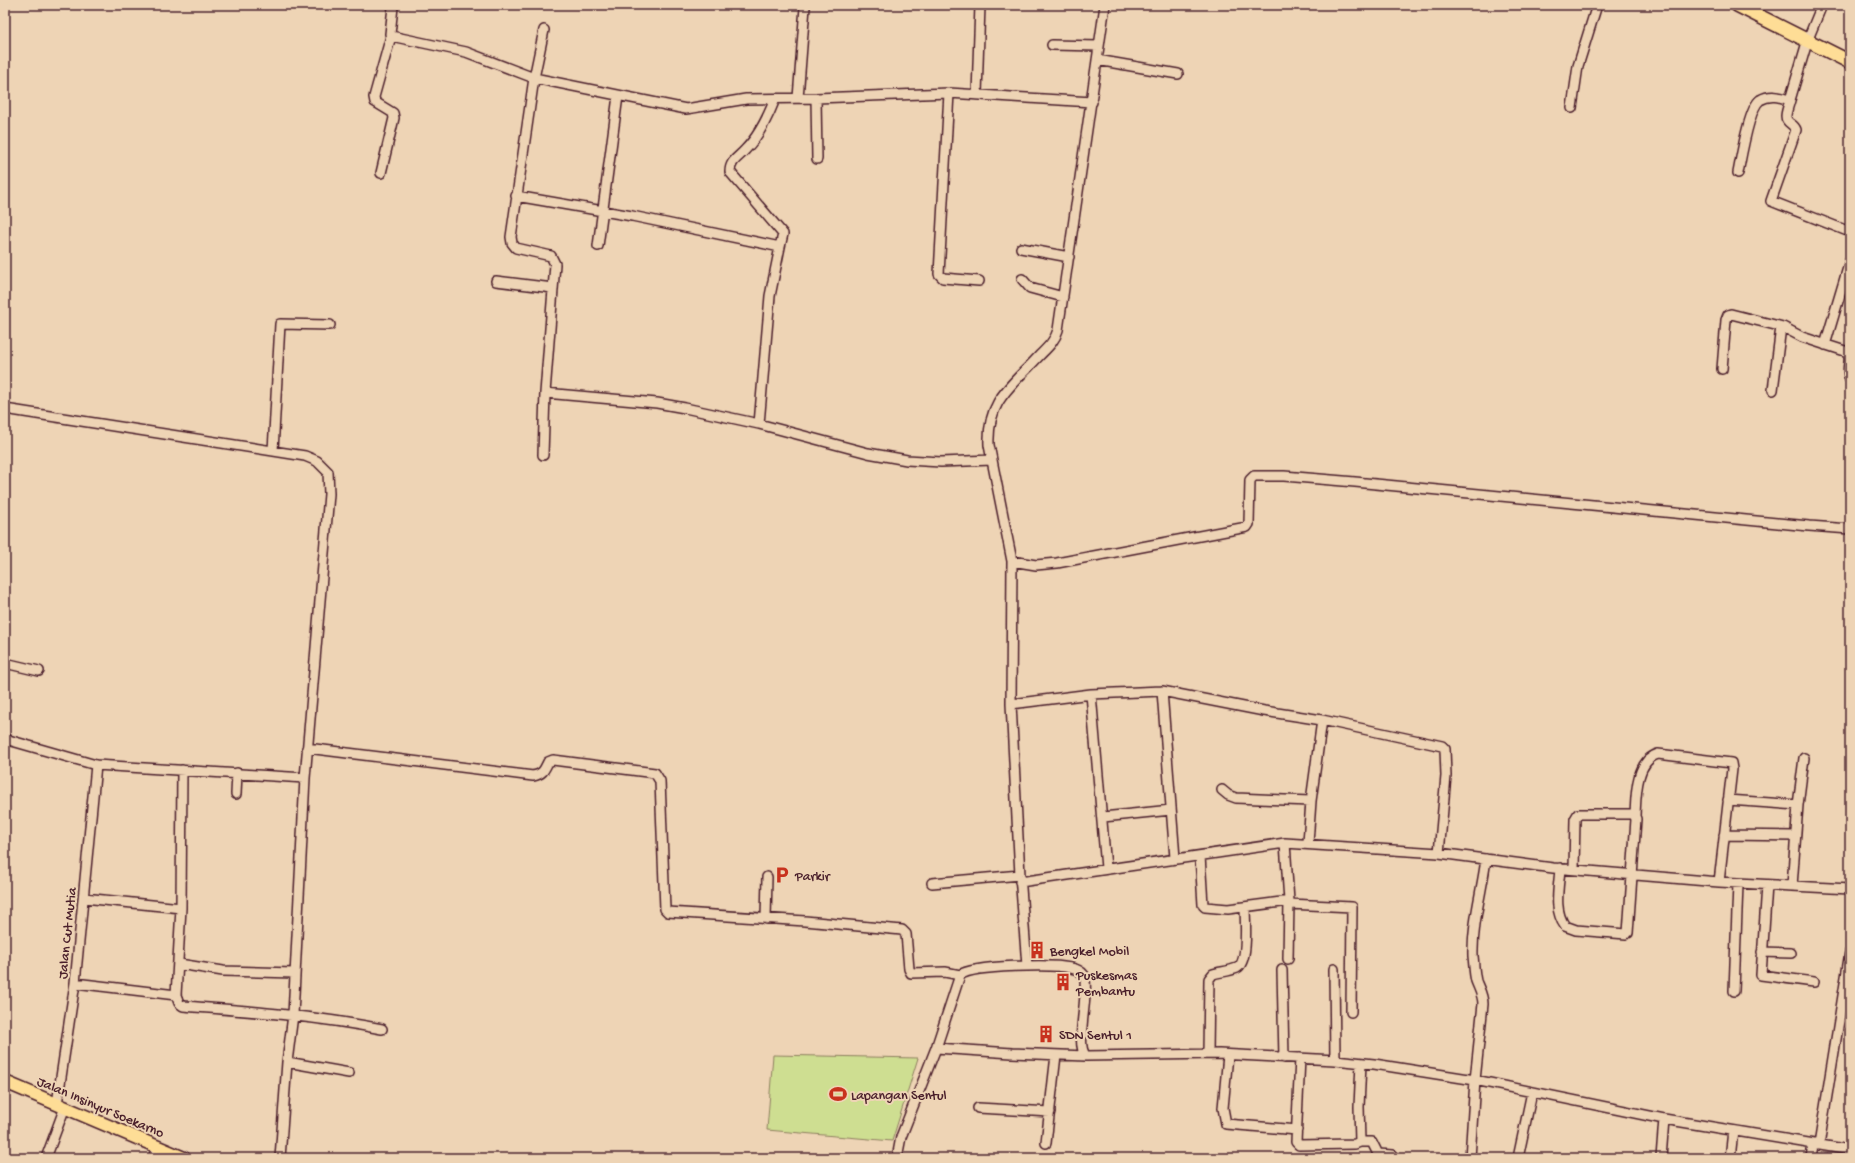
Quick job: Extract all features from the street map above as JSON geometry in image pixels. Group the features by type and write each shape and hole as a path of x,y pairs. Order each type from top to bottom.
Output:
{"highway":[{"path":"1737,5 1808,39 1850,62"}],"main road":[{"name":"Jalan Insinyur Soekarno","path":"5,1082 184,1158"}],"street":[{"path":"381,173 394,118 393,113 375,102 374,97 391,36 392,5"},
{"path":"978,94 980,5"},
{"path":"1027,966 1020,878 1011,704 1012,561 992,460 988,429 992,413 1009,386 1034,362 1055,338 1063,297 1105,5"},
{"path":"1572,108 1578,66 1597,5"},
{"path":"1822,5 1808,39 1790,100 1787,118 1789,122 1794,124 1796,130 1771,201 1850,232"},
{"path":"798,98 805,7"},
{"path":"543,455 545,393 555,268 553,258 551,256 516,248 512,243 511,233 534,78 544,30"},
{"path":"391,36 460,51 534,78 686,109 732,100 949,93 1092,102"},
{"path":"1052,45 1099,46"},
{"path":"1097,60 1178,74"},
{"path":"949,93 939,274 943,278 979,281"},
{"path":"598,246 618,96"},
{"path":"1738,174 1754,107 1760,100 1776,96 1790,100"},
{"path":"759,424 770,296 783,234 733,177 730,172 730,166 732,161 745,150 755,138 764,123 775,98"},
{"path":"816,98 817,159"},
{"path":"516,196 602,211 780,247"},
{"path":"1021,248 1069,257"},
{"path":"1825,345 1850,260"},
{"path":"1022,279 1030,288 1063,297"},
{"path":"496,281 553,288"},
{"path":"1722,369 1726,320 1728,315 1731,314 1781,326 1802,337 1848,352 1850,355 1847,374 1850,379"},
{"path":"273,451 280,324 330,326"},
{"path":"1773,390 1781,326"},
{"path":"545,393 657,403 759,424 868,453 907,460 941,462 992,460"},
{"path":"5,410 305,456 314,459 327,469 329,475 305,778 293,1014 287,1062 280,1158"},
{"path":"1012,561 1036,565 1057,564 1247,527 1249,524 1250,480 1254,476 1284,476 1355,482 1850,529"},
{"path":"5,664 39,671"},
{"path":"1011,704 1091,694 1162,691 1264,711 1322,720 1444,747 1446,776 1439,853"},
{"path":"1162,691 1176,858"},
{"path":"1091,694 1103,817 1106,868"},
{"path":"1308,843 1311,801 1322,720"},
{"path":"5,739 96,765 305,778"},
{"path":"307,748 533,776 541,774 548,762 553,760 655,773 660,781 666,911 671,914 766,919 902,930 906,934 909,969 911,973 945,972 960,975 969,970 1027,966 1072,968 1084,975 1086,985 1081,1047 1082,1053 1086,1056"},
{"path":"1560,868 1558,895 1559,912 1565,926 1576,930 1628,933 1638,787 1642,771 1650,758 1658,754 1731,763 1732,769 1719,882"},
{"path":"1792,886 1795,836 1804,758"},
{"name":"Jalan Cut Mutia","path":"46,1158 61,1105 84,898 96,765"},
{"path":"182,770 181,908 179,964 176,995 179,1003 183,1006 293,1014 382,1029"},
{"path":"236,794 237,773"},
{"path":"1222,790 1228,795 1236,798 1311,801"},
{"path":"1728,800 1798,805"},
{"path":"1103,817 1171,810"},
{"path":"1574,868 1575,819 1578,814 1625,814 1635,816"},
{"path":"1724,835 1795,836"},
{"path":"932,883 1020,878 1200,856 1285,843 1308,843 1439,853 1560,868 1574,868 1633,875 1738,884 1850,888"},
{"path":"1285,843 1289,902 1288,959"},
{"path":"1200,856 1203,905 1205,907 1228,909 1289,902 1352,907 1351,1012"},
{"path":"1470,1158 1475,1080 1483,998 1475,975 1473,944 1486,859"},
{"path":"766,919 767,876"},
{"path":"1734,992 1738,884"},
{"path":"1767,885 1761,975 1814,982"},
{"path":"84,898 181,908"},
{"path":"1208,1054 1209,979 1213,974 1237,968 1243,961 1245,953 1245,907"},
{"path":"1762,952 1791,953"},
{"path":"1811,1158 1816,1145 1850,952"},
{"path":"179,964 223,970 294,973"},
{"path":"1334,968 1335,1060"},
{"path":"1282,970 1284,1058"},
{"path":"897,1158 901,1137 936,1048 960,975"},
{"path":"75,983 176,995"},
{"path":"936,1048 1086,1056 1208,1054 1335,1060 1475,1080 1664,1119 1850,1150"},
{"path":"1046,1143 1056,1055"},
{"path":"1228,1055 1223,1108 1226,1124 1297,1130"},
{"path":"1300,1058 1296,1142 1299,1145 1355,1144 1360,1142 1372,1142 1378,1154 1393,1156"},
{"path":"287,1062 349,1073"},
{"path":"1360,1142 1359,1108 1361,1063"},
{"path":"1518,1158 1532,1092"},
{"path":"978,1108 1050,1112"},
{"path":"1661,1158 1664,1119"},
{"path":"1730,1158 1733,1131"},
{"path":"153,1158 158,1146"}],"green space":[{"name":"Lapangan Sentul","path":"773,1055 918,1058 892,1141 767,1130"}],"place":[{"name":"Parkir","path":"782,875"},
{"name":"Bengkel Mobil","path":"1037,950"},
{"name":"Puskesmas Pembantu","path":"1063,982"},
{"name":"SDN Sentul 1","path":"1046,1034"},
{"name":"Lapangan Sentul","path":"838,1094"}]}
